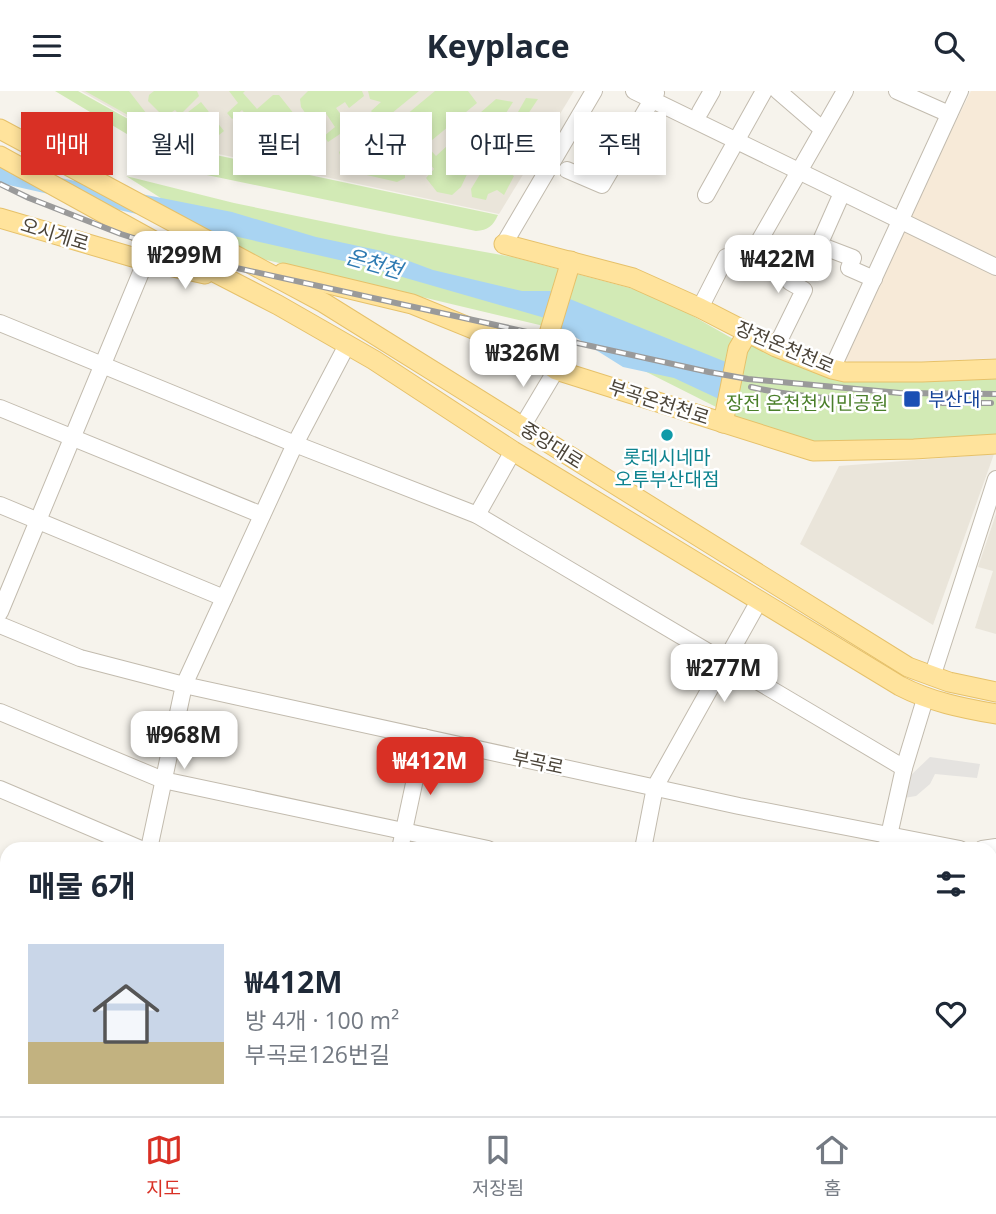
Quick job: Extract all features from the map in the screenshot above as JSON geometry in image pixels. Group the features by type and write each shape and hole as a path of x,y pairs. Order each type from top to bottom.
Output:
{"main road":[{"name":"중앙대로","path":"0,129 324,303 908,667 932,677 996,692"},
{"name":"중앙대로","path":"1,157 347,345 513,451 900,686 925,698 996,714"},
{"name":"오시게로","path":"0,218 146,261 233,281"},
{"name":"장전온천천로","path":"504,244 569,267 633,278 700,308 743,340 776,347 832,369 845,372 996,369"},
{"name":"부곡온천천로","path":"254,266 412,304 547,361 724,418 813,451 901,450 996,444"},
{"path":"547,361 569,267"},
{"path":"724,418 743,340"}],"street":[{"path":"504,244 594,91"},
{"path":"634,91 655,95 736,141 996,267"},
{"path":"700,112 712,91"},
{"path":"706,195 764,91"},
{"path":"778,91 822,129"},
{"path":"700,308 726,257 746,264 845,91"},
{"path":"897,91 949,114"},
{"path":"832,369 960,91"},
{"path":"566,170 603,185 655,95"},
{"path":"842,193 818,245 853,258 849,268 874,279"},
{"path":"0,612 155,241"},
{"path":"757,246 796,268 790,282 804,290 776,347"},
{"path":"0,323 295,445 477,515 904,768"},
{"path":"150,842 184,685 295,445 347,345"},
{"path":"522,427 547,361"},
{"path":"0,408 262,515"},
{"path":"477,515 513,451"},
{"path":"932,677 996,479"},
{"path":"0,505 224,598"},
{"path":"644,842 655,787 759,601"},
{"name":"부곡로","path":"0,625 80,658 184,685 655,787 888,842"},
{"path":"888,842 904,768 925,698"},
{"path":"0,712 163,780 455,842"},
{"path":"402,842 424,737"},
{"path":"0,789 125,842"}],"shaded area":[{"path":"81,91 574,91 560,114 446,112 446,175 523,175 499,214 316,175 326,175 326,112 233,112 233,157 219,154 219,112 127,112 127,117"},
{"path":"971,91 996,91 996,358 853,365 843,358 894,254 911,211"},
{"path":"994,454 933,625 800,544 839,466"},
{"path":"996,514 996,634 975,628 993,571 978,567"},
{"path":"930,757 980,764 977,778 935,774 930,784 916,796 904,798 910,776"}],"green space":[{"path":"55,91 78,91 127,118 127,134 113,126 113,112 90,112"},
{"path":"85,91 129,91 145,112 127,112 127,115"},
{"path":"154,91 197,91 199,96 183,112 159,112 148,101 149,95"},
{"path":"229,91 245,91 243,93 257,109 273,95 279,95 292,112 242,110 233,112 232,119 227,113 238,103"},
{"path":"308,91 362,91 364,96 349,108 345,102 336,108 340,113 340,134 328,142 326,134 335,127 326,112 305,112 300,99"},
{"path":"368,91 419,91 393,112 372,112 381,102 370,99"},
{"path":"435,91 468,91 477,103 466,112 446,112 446,129 432,140 432,112 410,112"},
{"path":"526,98 538,99 529,112 518,112"},
{"path":"496,99 513,102 507,112 481,112"},
{"path":"201,102 209,112 188,112"},
{"path":"446,147 446,175 467,175 461,187 452,195 437,192 426,178 432,175 432,152 436,156"},
{"path":"219,156 233,159 233,175 310,175 498,215 490,227 476,231 207,175 219,175"},
{"path":"367,175 405,175 405,178 397,182"},
{"path":"480,175 514,176 504,195 497,190 488,194 486,200 472,197 471,189"},
{"name":"장전 온천천시민공원","path":"126,176 234,203 513,257 656,295 735,340 819,367 996,373 996,437 807,442 740,419 565,331 254,257"}],"water":[{"name":"온천천","path":"0,166 21,170 21,175 45,175 232,212 316,237 382,251 433,270 522,291 550,291 731,364 721,400 674,378 623,367 545,318 357,264 0,183"}],"railway":[{"path":"0,184 121,234 205,261 709,372 748,379 900,393 996,394"},
{"path":"751,387 816,397 883,401"},
{"path":"942,403 991,403"}],"place":[{"name":"부산대","path":"912,399"},
{"name":"롯데시네마 오투부산대점","path":"667,435"}]}
